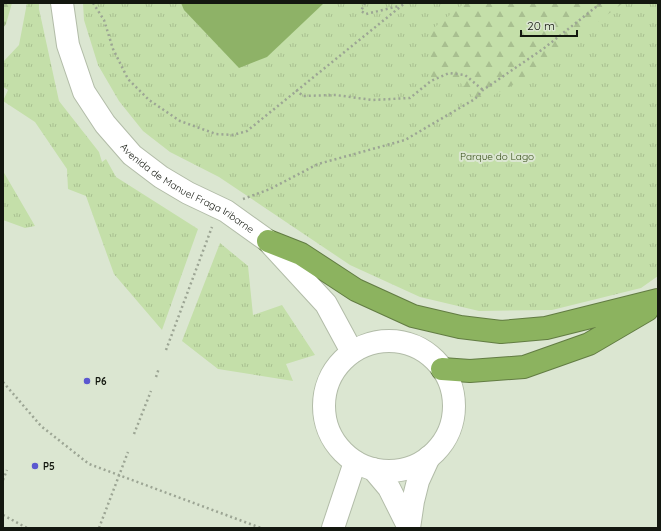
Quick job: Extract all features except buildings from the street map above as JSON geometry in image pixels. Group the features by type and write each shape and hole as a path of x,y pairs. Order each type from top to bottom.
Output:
{"highway":[{"path":"268,241 301,254 356,290 413,316 460,327 501,332 546,328 658,300"},
{"path":"442,369 470,371 524,367 589,344 658,303"}],"street":[{"name":"Avenida de Manuel Fraga Iribarne","path":"62,3 68,45 84,92 105,124 132,155 161,177 188,193 226,211 268,241 326,304 352,352"},
{"path":"364,466 393,471 412,467 429,457 442,443 451,426 454,406 451,387 442,369 428,354 411,344 390,341 370,343 352,352 336,367 326,387 323,409 328,430 339,448 364,466 389,488 409,528"},
{"path":"409,528 418,481 429,457"},
{"path":"333,528 364,466"}],"path":[{"path":"93,3 104,20 113,49 128,80 149,100 180,121 216,134 233,135 247,131 405,3"},
{"path":"365,3 361,11 366,14 400,6"},
{"path":"238,200 270,189 318,164 405,140 475,99 483,90 543,49 601,3"},
{"path":"296,90 303,96 336,94 372,100 410,98 431,81 449,72 465,75 483,90"},
{"path":"166,350 209,234"},
{"path":"156,377 159,368"},
{"path":"3,382 41,426 89,464 261,528"},
{"path":"134,434 151,391"},
{"path":"99,528 128,452"},
{"path":"3,480 7,470"},
{"path":"3,515 27,528"}],"green space":[{"path":"3,3 12,3 6,24 3,28"},
{"path":"27,3 39,3 59,101 99,152 102,162 106,159 116,177 198,229 162,330 114,274 86,196 68,189 67,169 35,122 3,101 8,90 3,87 3,62 19,45"},
{"name":"Parque do Lago","path":"83,3 658,3 658,276 641,288 552,310 479,311 420,297 350,265 219,177 170,152 143,131 119,101 98,65 84,20"},
{"path":"465,3 623,3 515,84 480,102 475,99 458,80 431,81 430,31"},
{"path":"3,171 35,226 25,228 3,220"},
{"path":"220,243 248,266 253,315 282,305 315,355 286,364 293,381 218,369 182,341"}],"shaded area":[{"path":"181,3 324,3 267,57 239,68 184,10"}],"place":[{"name":"P6","path":"87,381"},
{"name":"P5","path":"35,466"}]}
